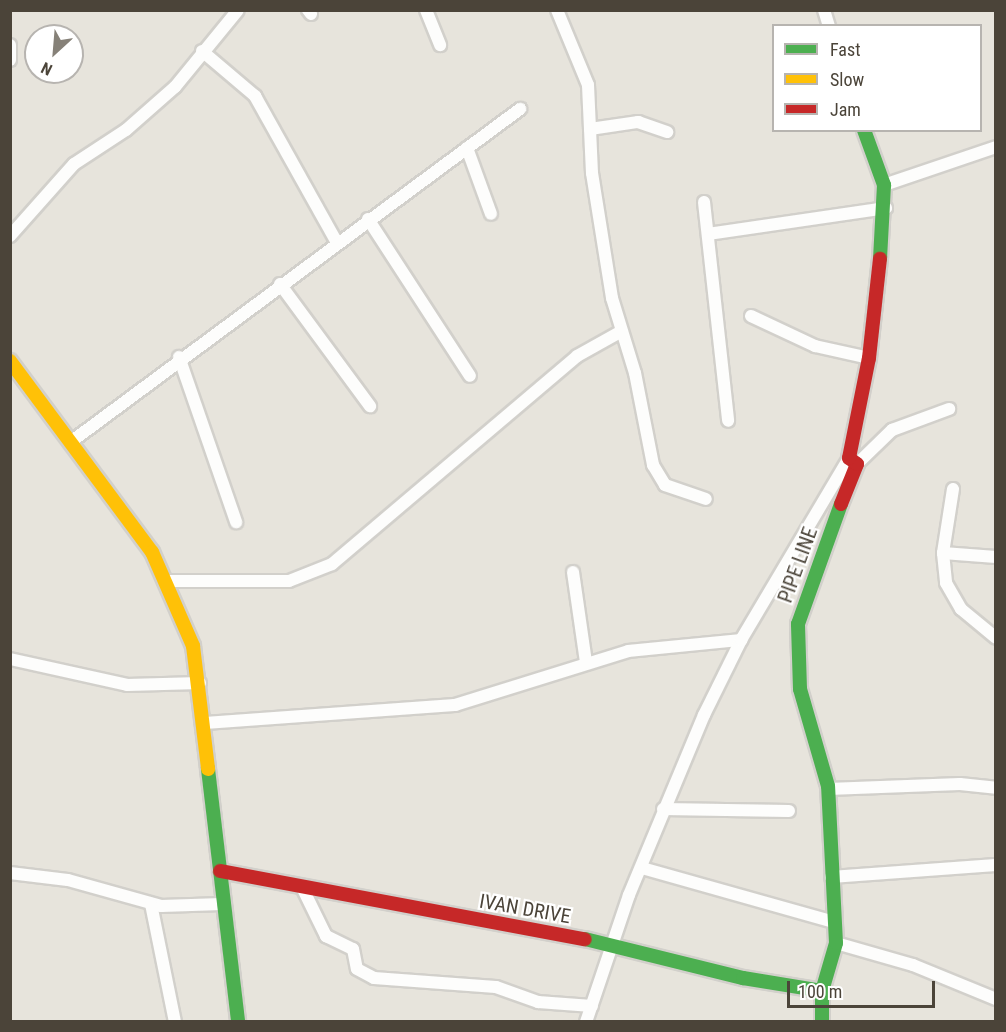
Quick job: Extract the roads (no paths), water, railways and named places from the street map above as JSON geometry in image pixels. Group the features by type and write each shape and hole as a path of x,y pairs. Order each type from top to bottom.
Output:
{"street":[{"path":"426,10 440,45"},
{"path":"558,10 588,85 594,193 622,331 658,478 706,499"},
{"path":"10,236 74,164 126,130 175,87 236,11"},
{"path":"10,45 10,60"},
{"path":"202,51 255,96 337,243"},
{"path":"72,441 179,357 520,110"},
{"path":"590,129 638,122 667,132"},
{"name":"PIPE LINE","path":"822,1022 822,991 836,943 828,789 800,689 798,624 809,582 853,461 869,358 886,208 884,185 865,132"},
{"path":"884,185 996,147"},
{"path":"467,148 491,214"},
{"path":"704,202 728,421"},
{"path":"708,234 886,208"},
{"path":"368,219 470,376"},
{"path":"280,284 370,406"},
{"path":"752,316 815,346 869,358"},
{"path":"169,581 289,581 332,564 577,356 622,331"},
{"path":"179,357 236,522"},
{"path":"11,365 37,393 169,581 193,646 200,683 222,904 238,1022"},
{"path":"586,1022 592,1006 592,992 614,946 663,809 741,640 853,461 892,430 949,409"},
{"path":"953,489 943,553 946,583 961,609 996,638"},
{"path":"943,553 996,557"},
{"path":"573,572 586,662"},
{"path":"204,723 455,705 586,662 667,644 741,640"},
{"path":"10,659 127,685 200,683"},
{"path":"828,789 960,784 996,788"},
{"path":"663,809 789,811"},
{"path":"831,877 996,865"},
{"path":"642,868 834,922"},
{"name":"IVAN DRIVE","path":"220,871 614,946 743,978 822,991"},
{"path":"10,873 68,880 151,904 222,904"},
{"path":"302,887 326,936 353,949 357,969 374,978 496,987 538,1002 592,1006"},
{"path":"151,904 175,1022"},
{"path":"836,943 913,965 996,999"}]}
